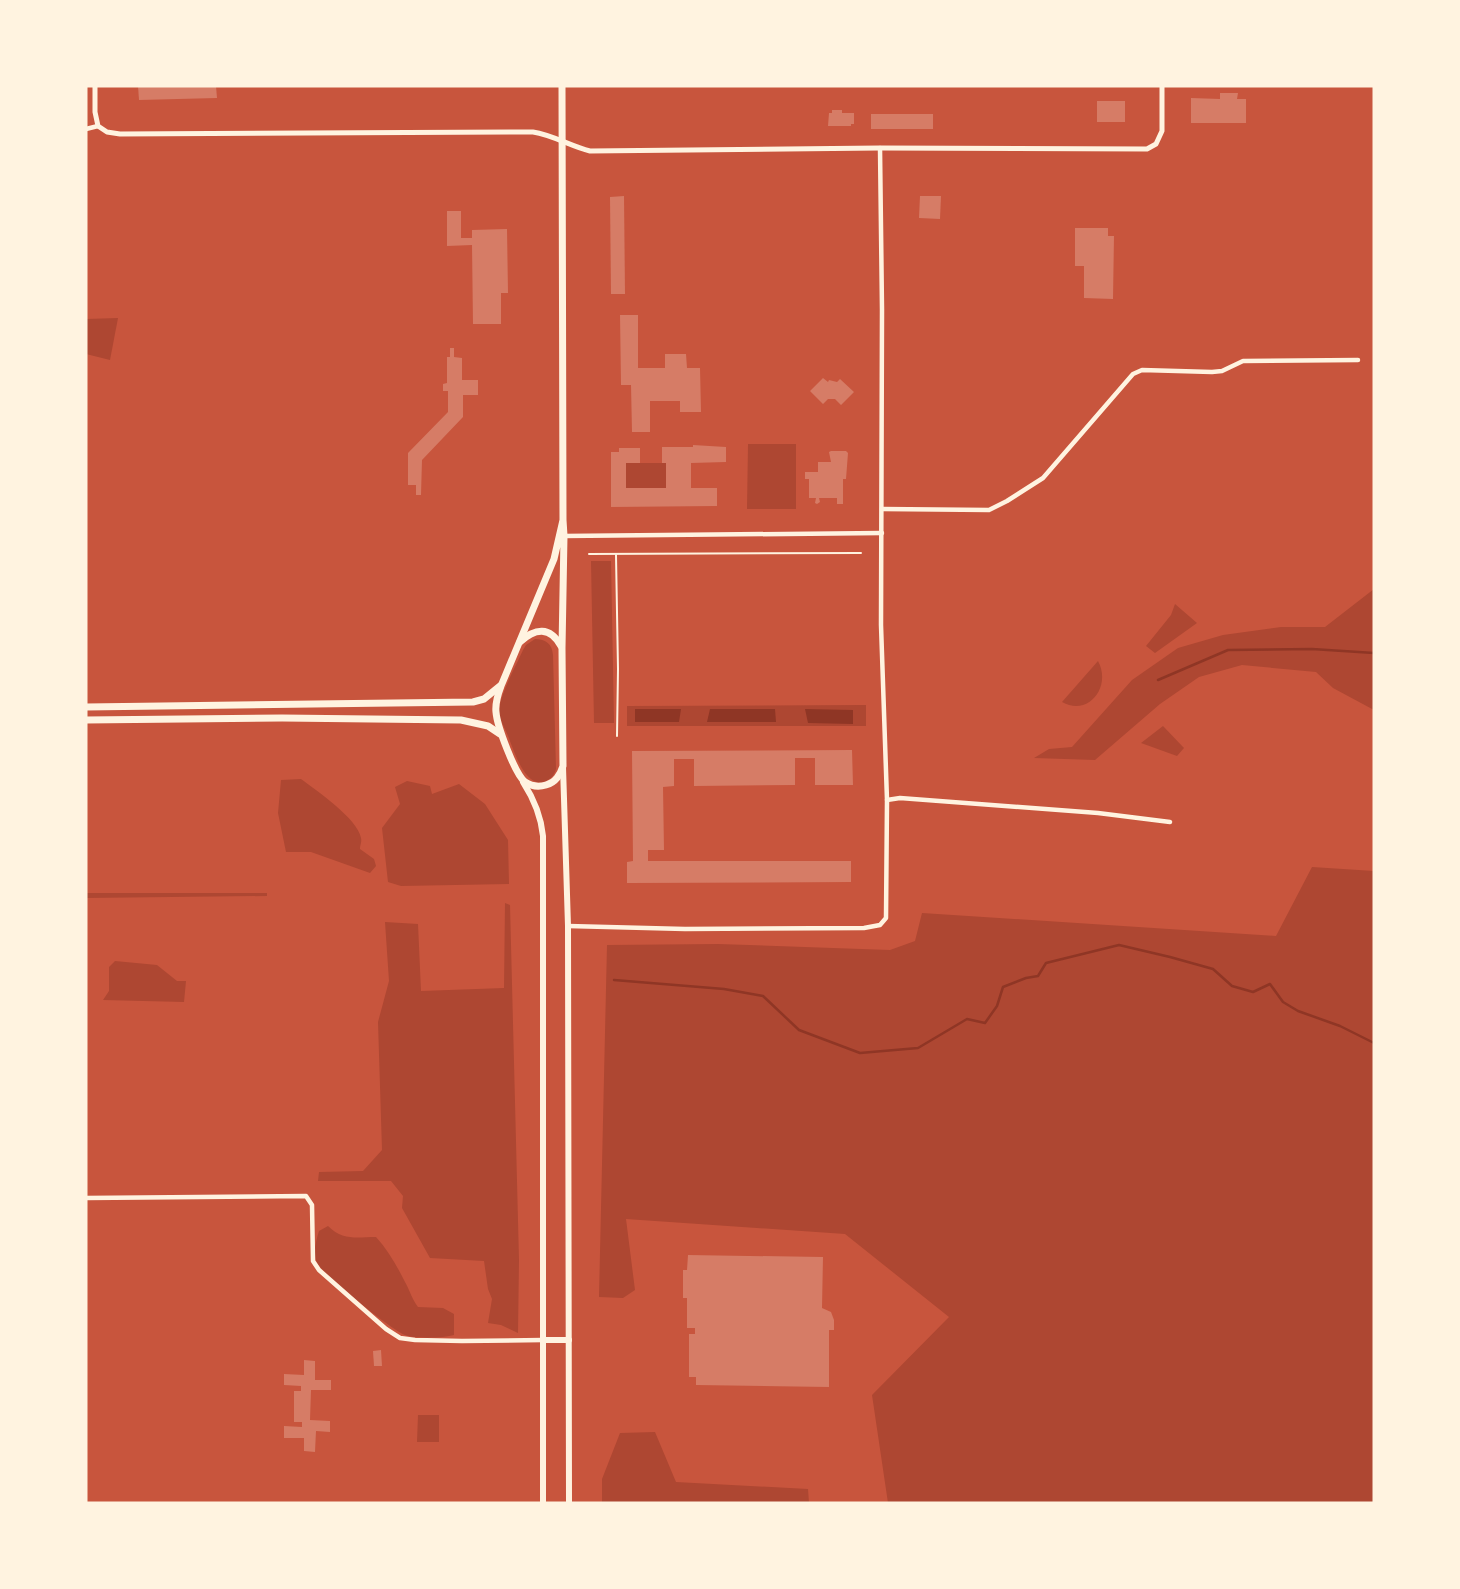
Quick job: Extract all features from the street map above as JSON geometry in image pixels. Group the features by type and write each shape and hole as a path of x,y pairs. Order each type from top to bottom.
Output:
{"main road":[{"path":"562,86 562,648 568,926 569,1503"},
{"path":"543,1503 543,836 539,814 518,774 496,714 497,696 554,559 563,520"},
{"path":"517,645 527,636 539,631 551,634 562,648"},
{"path":"86,707 473,702 484,699 501,685"},
{"path":"461,720 462,702"},
{"path":"86,720 461,720 488,726 503,737"},
{"path":"518,774 531,785 543,786 558,777 563,765"},
{"path":"544,1340 569,1340"}],"street":[{"path":"95,86 98,125 107,132 120,134 533,132 548,134 590,151 1146,149 1156,144 1162,131 1162,86"},
{"path":"86,129 98,125"},
{"path":"568,926 864,929 880,925 886,919 887,800 881,625 880,148"},
{"path":"882,509 989,510 1007,501 1043,478 1133,374 1142,370 1212,372 1223,371 1243,361 1358,360"},
{"path":"564,536 881,533"},
{"path":"887,800 900,798 1098,813 1170,822"},
{"path":"86,1198 306,1196 313,1205 313,1261 319,1270 386,1329 400,1338 462,1341 544,1340"}],"path":[{"path":"589,554 861,553"},
{"path":"615,554 617,736"}],"shaded area":[{"path":"118,318 110,360 86,354 86,319"},
{"path":"748,444 796,444 796,509 747,509"},
{"path":"626,463 666,463 666,488 626,488"},
{"path":"591,561 611,561 614,723 594,723"},
{"path":"1374,589 1374,710 1333,688 1316,672 1242,665 1199,677 1160,704 1095,760 1034,758 1049,749 1072,747 1132,680 1178,648 1223,635 1281,627 1325,627"},
{"path":"1175,604 1197,623 1155,653 1146,646 1171,615"},
{"path":"535,639 548,643 552,651 556,769 550,779 539,782 532,780 521,767 499,711 505,688 523,650"},
{"path":"1098,661 1102,680 1095,697 1081,706 1062,702"},
{"path":"866,705 866,726 627,726 627,706"},
{"path":"635,709 681,709 679,722 635,722"},
{"path":"710,709 775,709 776,722 707,722"},
{"path":"805,709 853,710 853,724 808,723"},
{"path":"1163,726 1184,748 1177,756 1141,743"},
{"path":"301,779 336,806 358,830 361,838 360,849 374,859 376,866 370,873 311,852 286,852 278,813 281,780"},
{"path":"407,781 430,786 432,794 459,784 485,804 508,840 509,884 401,886 388,882 382,828 400,804 395,787"},
{"path":"1312,867 1374,871 1374,1503 888,1503 872,1395 949,1317 845,1234 626,1219 635,1290 623,1298 599,1297 607,945 718,944 890,950 915,941 922,913 1276,936"},
{"path":"86,893 267,893 267,896 86,898"},
{"path":"505,903 510,905 519,1260 518,1333 501,1325 488,1323 492,1299 484,1261 430,1258 402,1208 403,1196 391,1181 318,1181 319,1172 363,1171 382,1150 378,1022 389,981 385,922 418,924 421,991 504,988"},
{"path":"115,961 157,965 177,981 186,981 184,1002 103,1000 109,991 109,967"},
{"path":"328,1226 345,1236 376,1237 395,1264 418,1307 443,1308 454,1314 454,1335 430,1338 405,1335 344,1290 322,1269 316,1259 315,1247 319,1231"},
{"path":"418,1415 439,1415 439,1442 417,1442"},
{"path":"655,1432 676,1482 808,1489 809,1503 602,1503 602,1479 620,1433"}],"building":[{"path":"138,86 216,86 217,98 139,100"},
{"path":"1220,93 1238,93 1237,99 1246,99 1246,123 1191,123 1191,98 1220,99"},
{"path":"1097,101 1125,101 1125,122 1097,122"},
{"path":"832,110 854,113 854,124 828,126 829,113 832,113"},
{"path":"871,114 933,114 933,129 871,129"},
{"path":"624,196 625,294 611,294 610,197"},
{"path":"920,196 941,196 940,219 919,218"},
{"path":"447,211 461,211 461,238 472,238 472,230 507,229 508,293 501,293 501,324 473,324 472,245 447,246"},
{"path":"1075,228 1108,228 1108,236 1114,236 1113,299 1084,298 1084,266 1075,266"},
{"path":"620,315 638,315 638,368 665,368 665,354 686,354 687,368 700,368 701,412 680,412 680,401 650,401 650,432 632,432 631,385 621,385"},
{"path":"450,348 454,348 454,357 462,358 462,380 478,380 478,395 463,395 463,417 422,460 421,495 416,495 416,485 408,485 408,453 448,412 448,391 443,391 443,384 447,383 447,357 450,357"},
{"path":"823,378 828,382 837,382 840,379 854,392 841,405 835,399 828,399 823,404 810,391"},
{"path":"662,447 726,447 726,462 691,463 691,488 717,488 717,506 611,507 611,452 619,452 619,448 640,448 640,463 626,463 626,488 666,488 666,463 662,463"},
{"path":"831,451 848,453 846,479 843,479 843,504 837,504 837,498 819,498 820,502 817,504 816,498 809,498 809,479 805,479 805,472 818,472 818,462 831,462"},
{"path":"852,750 853,785 815,785 815,758 795,758 795,785 694,786 694,759 674,759 674,786 663,787 664,850 648,850 648,861 851,861 851,882 627,883 627,862 633,861 632,751"},
{"path":"688,1255 823,1257 822,1308 831,1312 834,1320 834,1330 829,1330 829,1387 696,1385 696,1377 689,1377 689,1334 695,1334 695,1328 687,1328 687,1298 683,1298 683,1270 687,1270"},
{"path":"381,1350 382,1366 374,1366 373,1351"},
{"path":"304,1360 315,1361 315,1380 331,1380 331,1390 311,1390 310,1420 330,1421 330,1432 316,1431 315,1452 304,1451 304,1438 284,1438 284,1426 302,1427 302,1422 294,1422 294,1391 301,1391 301,1386 284,1385 284,1374 304,1375"}],"waterway":[{"path":"1158,680 1228,650 1312,649 1374,653"},
{"path":"614,980 724,989 763,996 799,1030 860,1053 918,1048 967,1019 985,1023 997,1006 1003,987 1038,976 1046,963 1119,945 1213,969 1232,986 1253,992 1270,984 1283,1002 1298,1011 1340,1026 1374,1043"}]}
